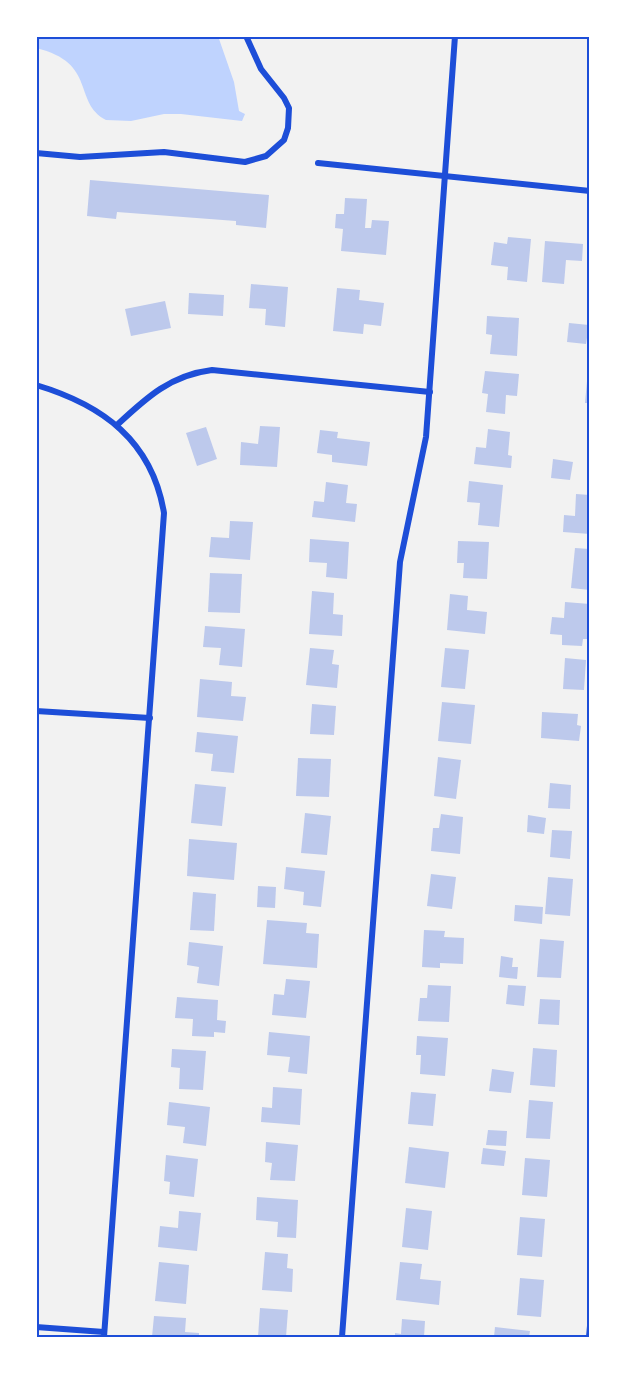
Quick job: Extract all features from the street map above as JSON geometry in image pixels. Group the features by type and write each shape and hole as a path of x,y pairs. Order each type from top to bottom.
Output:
{"street":[{"path":"36,153 80,157 164,152 245,162 266,156 284,140 288,128 289,108 261,69 246,36"},
{"path":"342,1337 400,562 423,456 430,392 455,36"},
{"path":"318,163 445,178 590,191"},
{"path":"117,425 148,396 166,383 186,375 212,370 430,392"},
{"path":"36,386 75,399 117,425 142,453 155,477 164,513 104,1335 36,1327"},
{"path":"36,711 150,718"},
{"path":"589,1337 590,1326"}],"water":[{"path":"36,36 218,36 234,82 239,111 245,114 242,121 181,114 164,114 131,121 106,120 89,103 82,83 68,63 36,48"}],"building":[{"path":"90,180 269,195 266,228 236,225 236,221 117,212 116,219 87,216"},
{"path":"345,198 367,199 365,228 371,228 372,220 389,221 386,255 341,251 343,229 335,228 336,214 344,214"},
{"path":"508,237 531,239 527,282 507,280 508,267 491,265 494,242 507,244"},
{"path":"545,241 583,244 582,261 566,260 564,284 542,282"},
{"path":"251,284 288,287 285,327 265,325 266,309 249,308"},
{"path":"337,288 360,290 359,300 384,303 381,326 364,324 363,334 333,331"},
{"path":"189,293 224,295 223,316 188,314"},
{"path":"165,301 171,328 131,336 125,309"},
{"path":"487,316 519,318 517,356 490,354 492,335 486,334"},
{"path":"569,323 589,325 586,344 567,342"},
{"path":"485,371 519,374 517,396 506,395 505,414 486,412 488,394 482,393"},
{"path":"587,381 590,382 590,403 585,403"},
{"path":"260,426 280,427 277,467 240,465 241,442 258,444"},
{"path":"206,427 217,459 197,466 186,433"},
{"path":"488,429 510,432 508,455 512,456 511,468 474,464 476,447 486,448"},
{"path":"320,430 338,432 337,438 370,442 367,466 332,462 332,455 317,453"},
{"path":"553,459 573,462 570,480 551,478"},
{"path":"469,481 503,485 499,527 478,525 480,503 467,502"},
{"path":"326,482 348,485 346,503 357,504 355,522 312,517 314,501 324,502"},
{"path":"576,494 590,495 590,534 563,532 564,515 575,516"},
{"path":"230,521 253,522 250,560 209,557 211,537 229,538"},
{"path":"310,539 349,542 347,579 326,577 327,563 309,562"},
{"path":"458,541 489,542 487,579 463,578 464,563 457,563"},
{"path":"575,548 590,549 590,590 571,588"},
{"path":"210,573 242,574 240,613 208,612"},
{"path":"312,591 334,593 333,614 343,615 342,636 309,634"},
{"path":"450,594 468,596 467,610 487,612 485,634 447,630"},
{"path":"565,602 590,604 587,639 583,639 582,646 562,645 562,635 550,634 552,617 564,618"},
{"path":"205,626 245,629 242,667 219,665 221,648 203,647"},
{"path":"310,648 334,650 332,664 339,665 337,688 306,685"},
{"path":"445,648 469,650 465,689 441,687"},
{"path":"565,658 586,660 584,690 563,689"},
{"path":"200,679 232,682 231,696 246,697 243,721 197,717"},
{"path":"442,702 475,705 471,744 438,741"},
{"path":"312,704 336,706 334,735 310,734"},
{"path":"542,712 578,714 577,725 581,726 579,741 541,738"},
{"path":"197,732 238,736 234,773 211,771 213,754 195,752"},
{"path":"438,757 461,760 456,799 434,796"},
{"path":"298,758 331,759 329,797 296,796"},
{"path":"550,783 571,785 570,809 548,808"},
{"path":"195,784 226,787 222,826 191,823"},
{"path":"305,813 331,816 327,855 301,853"},
{"path":"441,814 463,817 460,854 431,851 433,828 439,828"},
{"path":"528,815 546,818 544,834 527,832"},
{"path":"552,830 572,831 570,859 550,857"},
{"path":"189,839 237,843 234,880 187,876"},
{"path":"286,867 325,871 321,907 303,905 304,892 284,889"},
{"path":"431,874 456,877 452,909 427,906"},
{"path":"548,877 573,879 570,916 545,914"},
{"path":"258,886 276,887 275,908 257,907"},
{"path":"193,892 216,894 214,931 190,930"},
{"path":"515,905 543,907 542,924 514,921"},
{"path":"267,920 307,923 306,933 319,934 317,968 263,964"},
{"path":"424,930 445,931 444,937 464,938 463,964 440,963 440,968 422,967"},
{"path":"540,939 564,941 561,978 537,977"},
{"path":"189,942 223,946 219,986 197,983 199,967 187,965"},
{"path":"501,956 513,958 512,967 518,967 517,979 499,977"},
{"path":"286,979 310,981 306,1018 272,1015 274,994 284,995"},
{"path":"428,985 451,986 449,1022 418,1021 420,998 427,998"},
{"path":"508,985 526,986 524,1006 506,1004"},
{"path":"177,997 218,1000 217,1020 226,1021 225,1033 214,1032 214,1037 192,1036 193,1019 175,1018"},
{"path":"540,999 560,1000 559,1025 538,1024"},
{"path":"269,1032 310,1036 307,1074 288,1072 290,1057 267,1055"},
{"path":"417,1036 448,1038 445,1076 420,1074 421,1055 416,1055"},
{"path":"533,1048 557,1050 555,1087 530,1085"},
{"path":"172,1049 206,1051 203,1090 179,1089 180,1068 171,1067"},
{"path":"492,1069 514,1072 511,1093 489,1091"},
{"path":"273,1087 302,1089 300,1125 261,1122 262,1107 272,1108"},
{"path":"411,1092 436,1094 433,1126 408,1124"},
{"path":"529,1100 553,1102 550,1139 526,1138"},
{"path":"169,1102 210,1107 206,1146 183,1143 185,1127 167,1125"},
{"path":"488,1130 507,1131 506,1146 486,1145"},
{"path":"266,1142 298,1145 295,1181 270,1180 272,1163 265,1162"},
{"path":"409,1147 449,1152 445,1188 405,1183"},
{"path":"483,1148 506,1151 504,1166 481,1164"},
{"path":"166,1155 198,1159 194,1197 169,1194 170,1182 164,1181"},
{"path":"525,1158 550,1160 547,1197 522,1195"},
{"path":"257,1197 298,1200 296,1238 277,1237 278,1222 256,1220"},
{"path":"406,1208 432,1211 428,1250 402,1247"},
{"path":"179,1211 201,1213 197,1251 158,1247 160,1226 178,1228"},
{"path":"520,1217 545,1219 542,1257 517,1255"},
{"path":"265,1252 288,1254 287,1268 293,1269 292,1292 262,1290"},
{"path":"159,1262 189,1265 186,1304 155,1301"},
{"path":"400,1262 422,1264 420,1279 441,1281 439,1305 396,1300"},
{"path":"520,1278 544,1280 541,1317 517,1315"},
{"path":"260,1308 288,1310 286,1337 258,1337"},
{"path":"154,1316 186,1318 185,1332 199,1333 199,1337 152,1337"},
{"path":"402,1319 425,1321 424,1337 395,1337 395,1333 401,1334"},
{"path":"495,1327 530,1331 529,1337 494,1337"}]}
